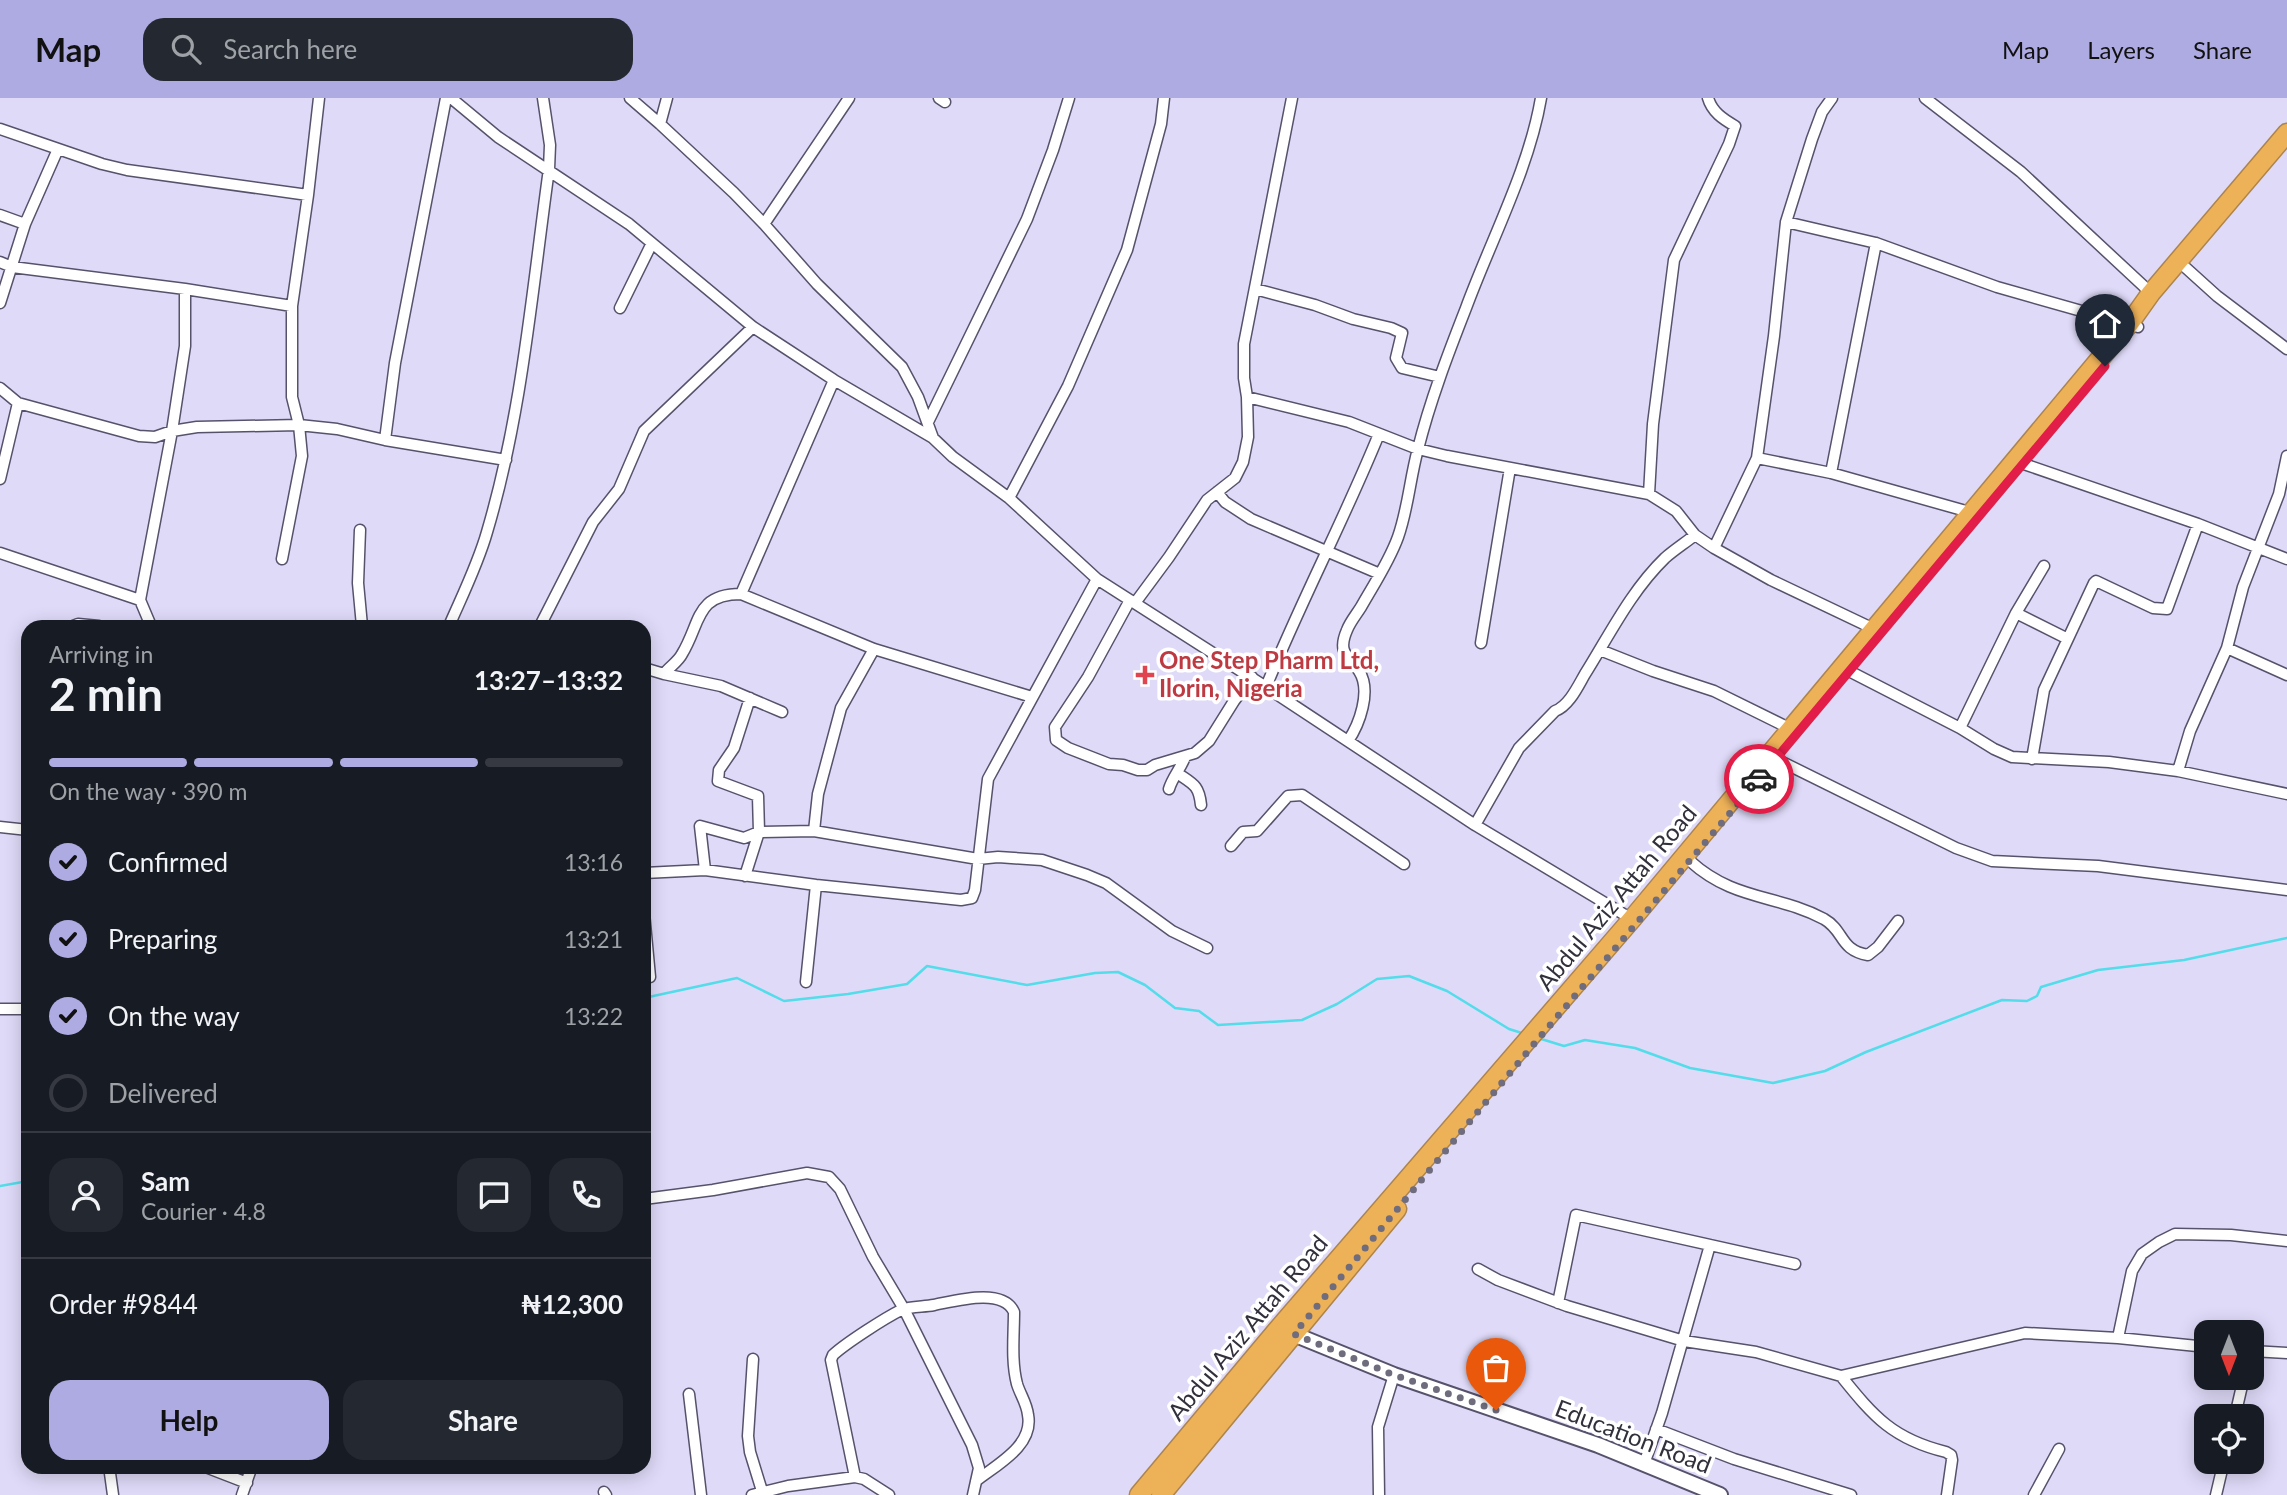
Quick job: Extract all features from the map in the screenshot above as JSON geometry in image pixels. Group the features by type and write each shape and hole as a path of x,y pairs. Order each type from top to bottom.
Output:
{"highway":[{"name":"Abdul Aziz Attah Road","path":"1635,921 1874,629 1975,514 2024,464 2133,325 2151,293 2286,143"},
{"name":"Abdul Aziz Attah Road","path":"1139,1495 1286,1331 1534,1038 1690,861 2133,325 2186,268 2286,143"},
{"name":"Abdul Aziz Attah Road","path":"1161,1495 1286,1331"}],"street":[{"path":"282,559 302,456 299,425 292,397 292,306 308,195 318,98"},
{"path":"385,440 395,363 449,98 498,137 629,224 753,327 834,380 933,438 953,457 1009,498 1097,579 1252,677 1475,825 1635,921"},
{"path":"451,620 486,536 506,460 519,387 549,169 550,145 543,98"},
{"path":"630,98 764,224 817,284 902,367 933,438"},
{"path":"660,124 667,98"},
{"path":"764,224 849,98"},
{"path":"928,422 1027,219 1069,98"},
{"path":"1009,498 1068,386 1127,250 1161,124 1164,98"},
{"path":"1252,677 1209,741 1195,753 1147,770 1109,764 1068,748 1056,740 1055,727 1132,601 1169,556 1207,500 1235,478 1243,462 1248,437 1244,344 1292,98"},
{"path":"1348,741 1360,720 1363,679 1359,670 1344,654 1343,642 1347,628 1380,574 1399,533 1418,449 1440,377 1524,159 1541,98"},
{"path":"1649,495 1653,424 1674,260 1730,144 1735,126 1719,116 1709,101 1699,98"},
{"path":"1714,548 1757,458 1786,222 1815,130 1822,112 1832,98"},
{"path":"1925,98 2021,172 2151,293"},
{"path":"0,129 127,170 308,195"},
{"path":"0,303 25,224 58,149"},
{"path":"0,215 25,224"},
{"path":"1786,222 1876,243 1997,287 2133,325"},
{"path":"620,308 652,243"},
{"path":"1831,473 1876,243"},
{"path":"0,262 12,267 292,306"},
{"path":"2186,268 2217,296 2287,349"},
{"path":"148,620 140,600 185,346 185,289"},
{"path":"1255,289 1402,333 1396,358 1402,368 1440,377"},
{"path":"543,620 593,522 619,489 643,431 753,327"},
{"path":"741,594 834,380"},
{"path":"0,388 18,403 139,436 155,437 172,430 197,427 299,425 337,429 385,440 506,460"},
{"path":"1247,397 1349,422 1418,449 1649,495 1676,511 1695,535 1714,548 1771,580 1874,629"},
{"path":"0,479 4,438 18,403"},
{"path":"1266,687 1379,434"},
{"path":"2178,771 2190,731 2227,649 2243,587 2279,494 2287,456"},
{"path":"1757,458 1831,473 1975,514"},
{"path":"2024,464 2198,524 2287,559"},
{"path":"1481,643 1510,468"},
{"path":"1217,492 1225,502 1251,519 1380,574"},
{"path":"2032,760 2044,690 2096,580 2153,608 2166,609 2198,524"},
{"path":"360,530 358,583 361,620"},
{"path":"1475,825 1519,748 1555,711 1563,708 1617,620 1646,579 1665,558 1695,535"},
{"path":"0,553 140,600"},
{"path":"1960,728 2017,613 2044,566"},
{"path":"651,873 705,870 816,885 961,900 972,898 988,779 1097,579"},
{"path":"664,674 671,664 680,658 704,605 714,598 741,594 874,649 1032,697"},
{"path":"2017,613 2066,639"},
{"path":"814,831 818,794 841,708 874,649"},
{"path":"2227,649 2287,675"},
{"path":"1600,650 1714,691 1791,729"},
{"path":"651,670 721,687 782,712"},
{"path":"1849,671 2012,757 2109,762 2178,771 2287,794"},
{"path":"744,876 759,832 758,796 718,781 719,770 733,748 750,698"},
{"path":"1169,789 1185,757"},
{"path":"1776,759 1956,848 1992,861 2098,866 2287,890"},
{"path":"1177,774 1196,786 1200,792 1201,805"},
{"path":"1231,846 1242,832 1257,831 1288,796 1295,794 1302,795 1404,864"},
{"path":"705,870 701,826 744,838 759,832 814,831 978,859 998,857 1042,860 1106,883 1172,931 1207,948"},
{"path":"0,827 21,829"},
{"path":"1690,861 1705,875 1721,884 1827,921 1835,927 1844,944 1859,953 1868,955 1878,947 1898,921"},
{"path":"806,982 816,885"},
{"path":"0,1009 21,1009"},
{"path":"651,1198 807,1173 829,1177 840,1189 972,1445 979,1468 973,1495"},
{"path":"1558,1303 1576,1215 1795,1264"},
{"path":"2118,1338 2132,1271 2142,1254 2159,1242 2175,1234 2231,1235 2287,1241"},
{"path":"1644,1464 1684,1341 1710,1245"},
{"path":"1478,1269 1498,1280 1558,1303 1684,1341 1756,1352 1841,1376 2025,1333 2194,1346"},
{"path":"855,1477 831,1360 837,1351 904,1309 933,1306 960,1299 994,1298 1011,1304 1014,1312 1015,1372 1029,1416 1028,1428 1024,1440 1015,1450 976,1481"},
{"name":"Education Road","path":"1286,1331 1394,1375 1598,1445 1720,1495"},
{"path":"2264,1352 2287,1353"},
{"path":"753,1359 748,1436 757,1493 855,1477 864,1479 889,1495"},
{"path":"1379,1495 1377,1427 1394,1375"},
{"path":"1841,1376 1869,1411 1887,1427 1908,1439 1951,1455 1947,1495"},
{"path":"688,1394 701,1495"},
{"path":"1657,1429 1734,1459 1851,1495"},
{"path":"2034,1495 2059,1449"},
{"path":"110,1474 113,1495"},
{"path":"224,1474 247,1483"},
{"path":"242,1495 249,1474"},
{"path":"2216,1495 2221,1474"}],"waterway":[{"path":"1538,1038 1564,1046 1585,1040 1635,1048 1690,1068 1773,1083 1825,1071 1866,1052 2002,1000 2027,1001 2037,996 2041,987 2098,970 2184,960 2287,938"},
{"path":"651,996 737,978 784,1001 848,994 907,984 927,966 1027,985 1095,973 1118,972 1145,985 1175,1008 1199,1011 1218,1025 1302,1020 1337,1004 1377,979 1409,976 1447,991 1509,1029 1525,1034"},
{"path":"0,1186 21,1182"}],"way so far":[{"path":"1496,1410 1394,1375 1294,1334 1534,1044 1759,779"}],"place":[{"name":"One Step Pharm Ltd, Ilorin, Nigeria","path":"1145,675"}],"route":[{"path":"1759,779 2105,366"}]}
